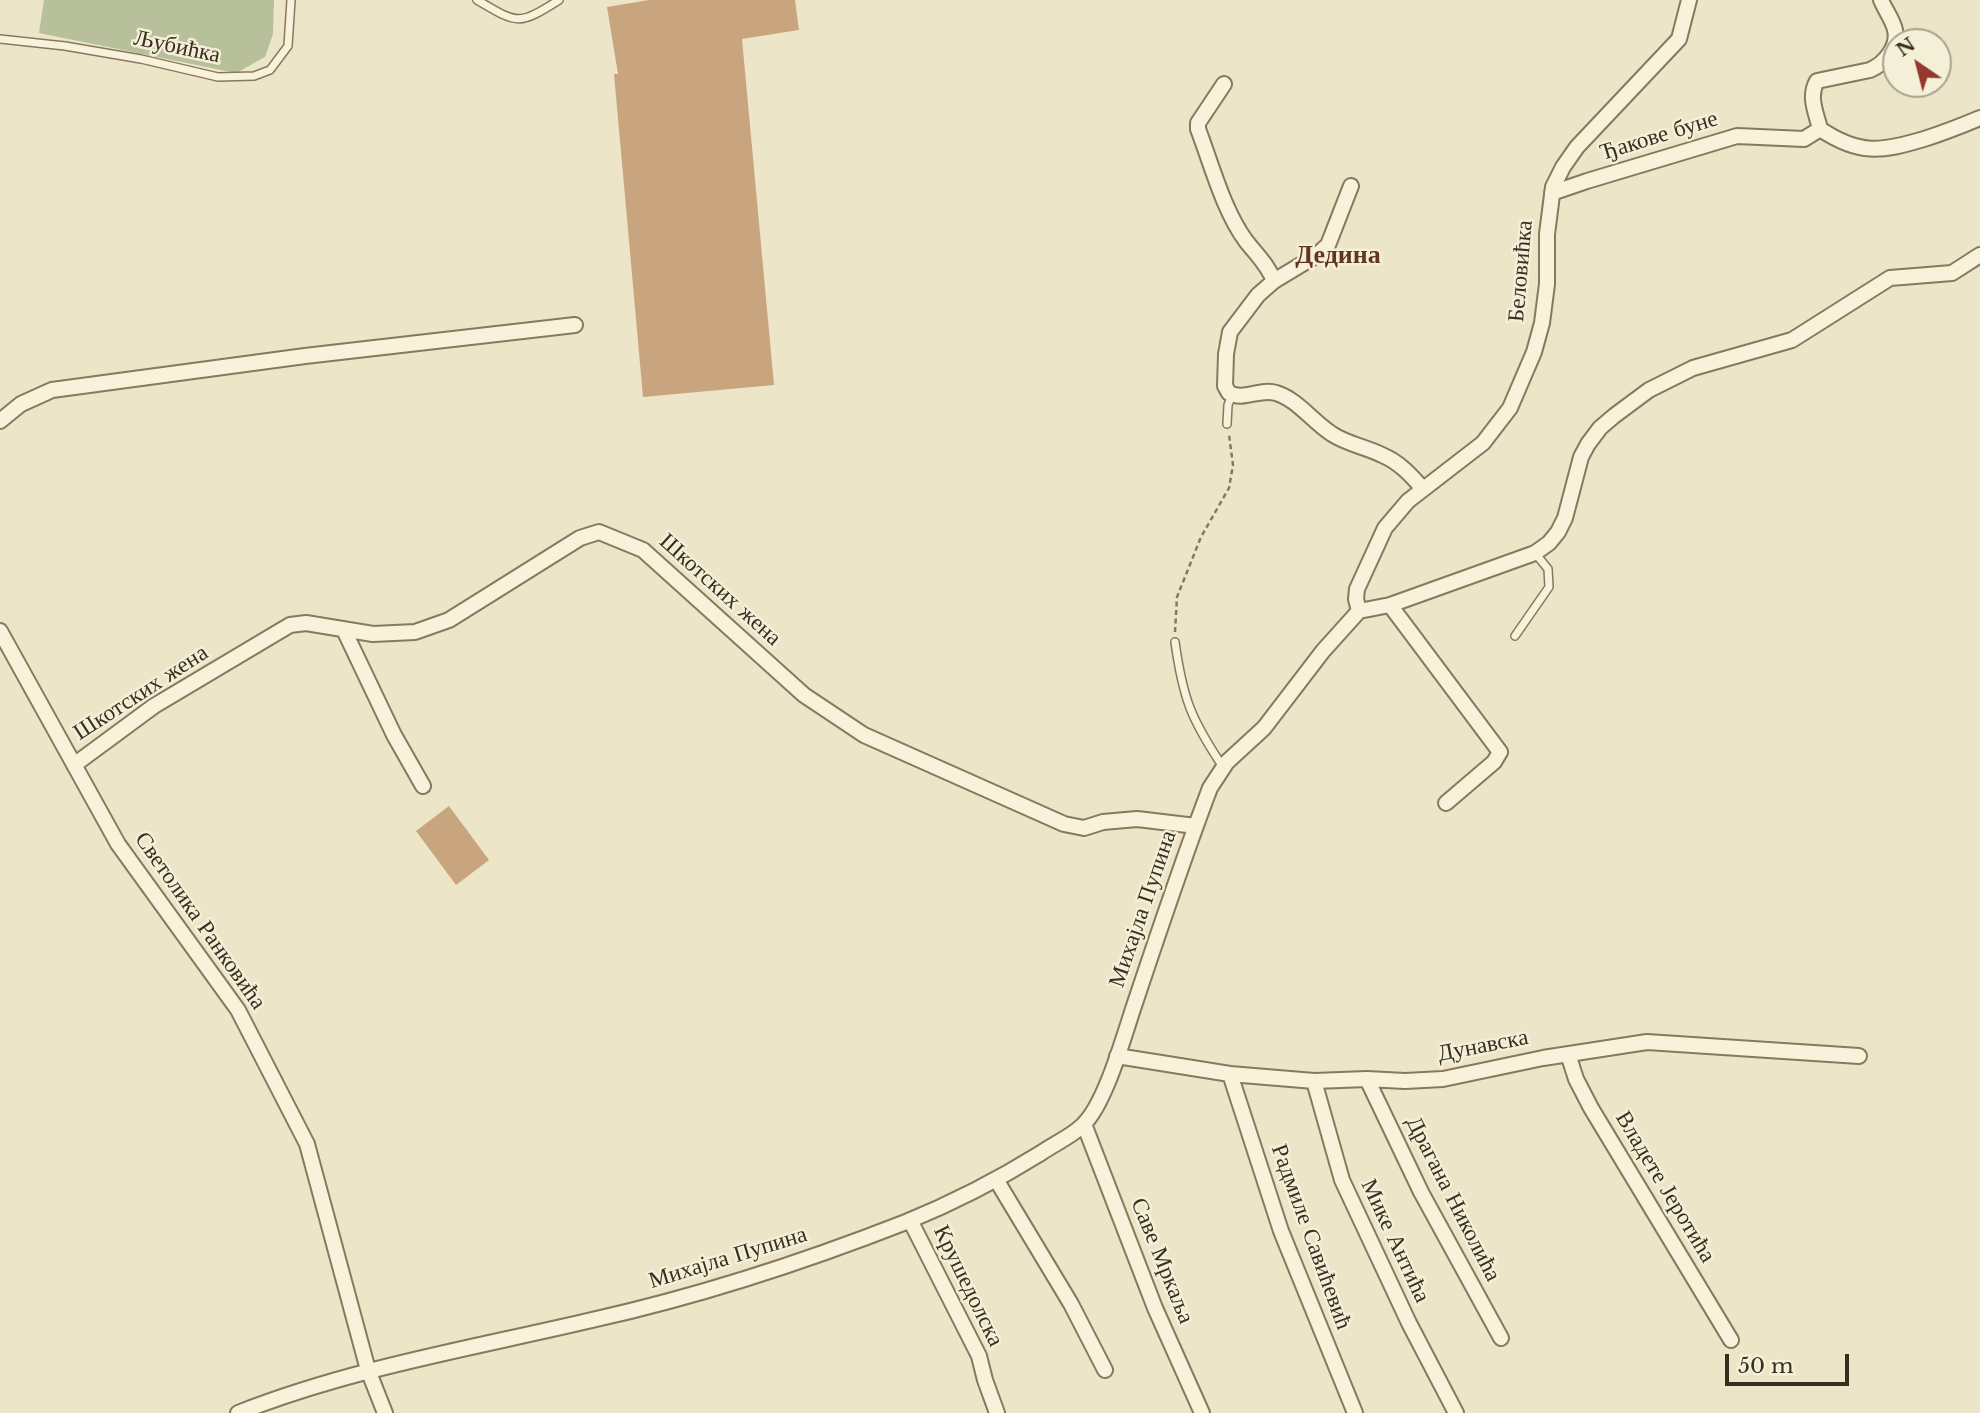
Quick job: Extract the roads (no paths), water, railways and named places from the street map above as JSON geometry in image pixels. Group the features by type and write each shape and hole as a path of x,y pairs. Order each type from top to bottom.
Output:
{"street":[{"name":"Беловићка","path":"1359,611 1357,589 1385,528 1408,501 1483,443 1510,408 1534,352 1542,323 1552,194 1563,167 1577,147 1679,39 1689,0"},
{"path":"1881,0 1896,33 1888,57 1870,70 1817,81 1811,98 1820,129 1850,145 1865,149 1891,149 1955,129 1980,118"},
{"path":"1224,84 1198,123 1198,129 1246,242 1256,251 1275,281"},
{"name":"Ђакове буне","path":"1552,194 1737,136 1804,139 1820,129"},
{"path":"1351,186 1328,244 1305,264 1275,281 1246,308 1230,332 1226,354 1227,390 1237,397 1278,393 1335,436 1383,455 1400,465 1423,489"},
{"path":"1359,611 1390,605 1535,553 1549,543 1565,518 1581,457 1588,444 1614,416 1649,390 1693,368 1792,340 1890,278 1952,273 1980,255"},
{"path":"0,421 21,404 52,390 305,356 575,325"},
{"name":"Шкотских жена","path":"74,765 154,706 290,625 306,623 373,634 415,632 449,620 580,538 599,532 643,550 804,695 864,735 1064,824 1084,828 1103,822 1137,819 1196,826"},
{"path":"1390,605 1500,752 1494,762 1446,803"},
{"name":"Михајла Пупина","path":"238,1413 277,1397 368,1370 593,1320 713,1289 834,1250 949,1205 997,1181 1084,1124 1098,1102 1117,1056 1210,788 1224,767 1264,728 1329,643 1359,611"},
{"path":"344,630 394,735 423,786"},
{"name":"Светолика Ранковића","path":"0,631 118,844 238,1010 307,1144 368,1370 385,1413"},
{"name":"Дунавска","path":"1117,1056 1230,1074 1314,1081 1443,1079 1568,1054 1647,1042 1859,1056"},
{"name":"Владете Јеротића","path":"1568,1054 1576,1079 1591,1108 1731,1340"},
{"name":"Радмиле Савићевић","path":"1230,1074 1281,1231 1355,1413"},
{"name":"Драгана Николића","path":"1367,1079 1421,1192 1501,1338"},
{"name":"Мике Антића","path":"1314,1081 1342,1180 1409,1323 1456,1413"},
{"name":"Саве Мркаља","path":"1084,1124 1154,1308 1202,1413"},
{"path":"997,1181 1071,1304 1105,1370"},
{"name":"Крушедолска","path":"910,1220 979,1356 997,1413"}],"lane":[{"name":"Љубићка","path":"0,39 141,58 218,77 254,76 270,70 288,46 291,0"},
{"path":"477,0 509,19 521,19 539,13 559,0"},
{"path":"1227,424 1228,405 1232,395"},
{"path":"1515,636 1549,587 1548,569 1535,553"},
{"path":"1175,642 1187,705 1199,731 1224,767"}],"district":[{"name":"Дедина","path":"1338,256"}]}
